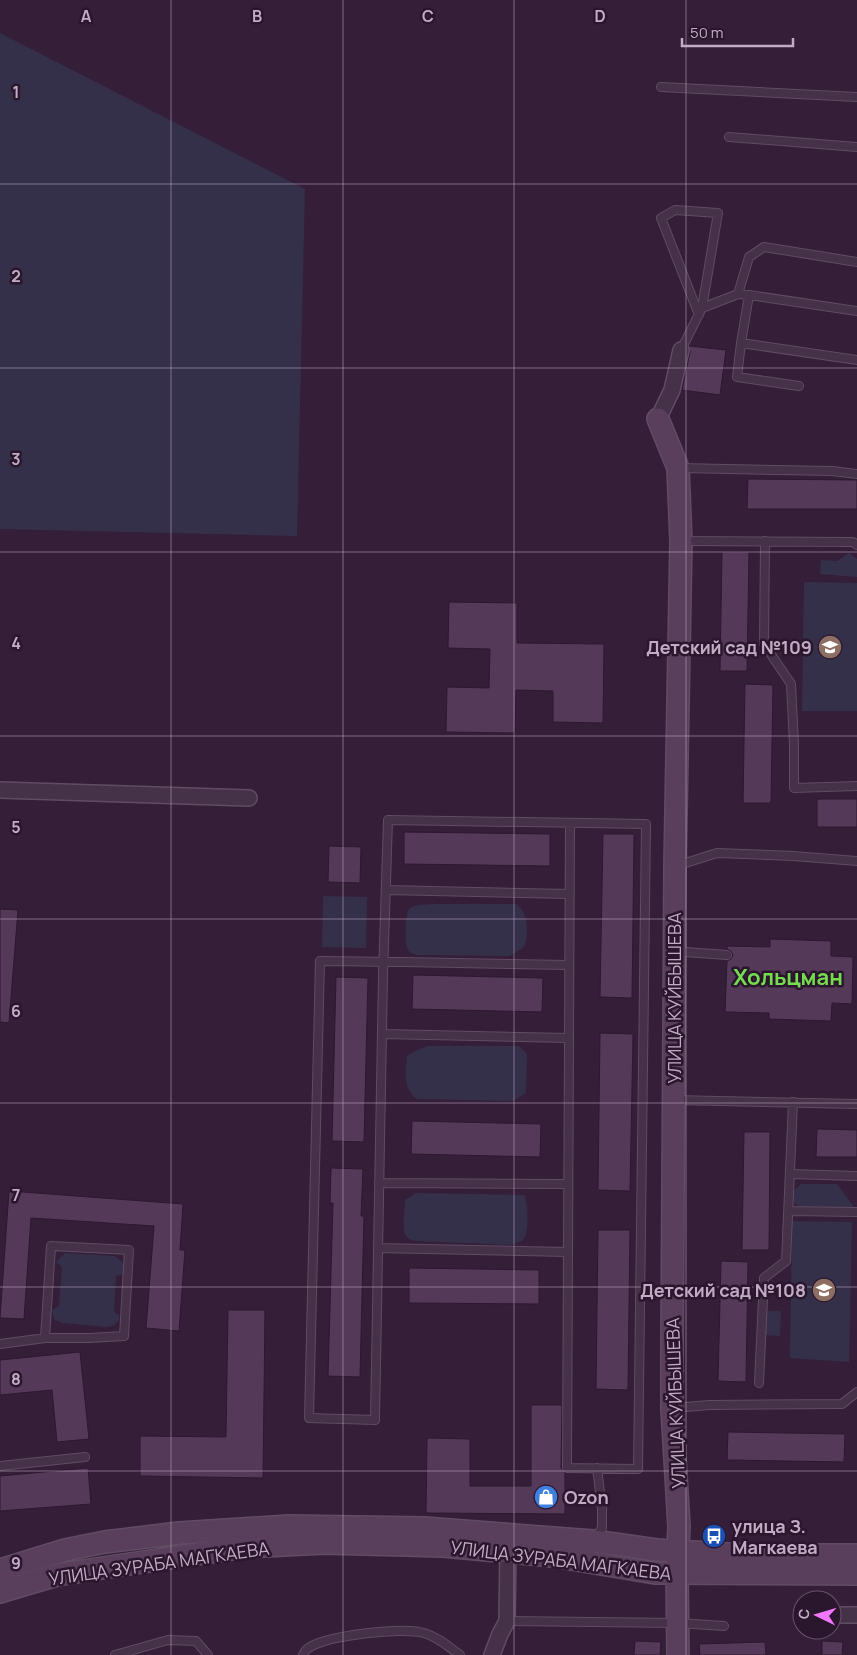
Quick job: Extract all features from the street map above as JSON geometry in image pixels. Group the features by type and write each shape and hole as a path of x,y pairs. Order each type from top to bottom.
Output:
{"main road":[{"name":"УЛИЦА КУЙБЫШЕВА","path":"658,419 678,468 681,541 675,866 672,1409 679,1526 677,1551 678,1655"},
{"name":"УЛИЦА ЗУРАБА МАГКАЕВА","path":"0,1570 65,1550 105,1542 180,1533 289,1526 424,1528 593,1541 656,1550 745,1555 857,1555"},
{"name":"УЛИЦА ЗУРАБА МАГКАЕВА","path":"0,1592 57,1576 246,1548 325,1542 443,1546 553,1556 655,1573 857,1574"}],"street":[{"name":"УЛИЦА КУЙБЫШЕВА","path":"658,419 672,390 681,350"},
{"path":"0,790 249,798"},
{"path":"492,1655 507,1621 508,1552"},
{"path":"842,1615 857,1615"}],"lane":[{"path":"661,86 857,97"},
{"path":"729,137 857,147"},
{"path":"681,350 701,312 718,213 675,210 661,218 701,312"},
{"path":"738,294 749,257 764,248 857,262"},
{"path":"701,312 738,294 749,294 857,311"},
{"path":"749,294 737,378 799,386"},
{"path":"742,343 857,360"},
{"path":"678,468 832,471 857,474"},
{"path":"681,541 853,542 857,545"},
{"path":"765,541 764,644 791,684 794,788 857,786"},
{"path":"569,965 384,962 320,961 309,1418 375,1420 382,1034 384,962 386,890 388,820 646,824 638,1469 567,1468 570,823"},
{"path":"675,866 717,853 857,861"},
{"path":"386,890 570,894"},
{"path":"685,952 727,955"},
{"path":"382,1034 569,1038"},
{"path":"674,1100 857,1104"},
{"path":"759,1383 764,1278 786,1261 794,1102"},
{"path":"790,1174 857,1176"},
{"path":"379,1183 568,1184"},
{"path":"789,1211 857,1212"},
{"path":"0,1344 45,1338 124,1336 129,1250 51,1246 45,1338"},
{"path":"378,1248 568,1252"},
{"path":"672,1409 709,1405 842,1404 857,1392"},
{"path":"0,1466 85,1457"},
{"path":"593,1541 602,1528 602,1508 597,1468"},
{"path":"507,1621 724,1626"},
{"path":"295,1655 324,1642 356,1635 410,1630 426,1633 460,1655"},
{"path":"115,1655 168,1640 196,1641 208,1655"}],"shaded area":[{"path":"0,33 305,189 297,536 0,529"},
{"path":"849,553 857,559 857,577 820,574 821,560 837,561"},
{"name":"Детский сад №109","path":"804,582 857,583 857,711 802,711"},
{"path":"323,896 367,897 366,948 322,947"},
{"path":"433,904 516,904 525,917 527,934 525,945 510,956 413,954 406,945 409,909 414,906"},
{"path":"428,1046 519,1046 527,1054 526,1093 513,1101 417,1099 412,1095 407,1085 407,1056"},
{"path":"801,1184 837,1184 854,1207 798,1206 793,1202 794,1190"},
{"path":"416,1193 524,1195 527,1209 526,1233 521,1241 511,1245 411,1240 404,1231 405,1200"},
{"name":"Детский сад №108","path":"792,1221 852,1222 849,1362 790,1358"},
{"path":"65,1253 114,1256 122,1263 124,1268 123,1274 116,1276 114,1312 119,1315 119,1320 115,1325 107,1327 62,1323 54,1319 52,1310 59,1306 62,1267 56,1262"},
{"path":"765,1311 781,1311 780,1336 765,1335"}],"building":[{"path":"689,346 726,350 720,395 682,390 690,352"},
{"path":"748,479 857,480 857,509 747,509"},
{"path":"722,552 749,552 747,671 720,671"},
{"path":"449,602 517,603 517,643 604,644 603,723 553,722 553,691 516,690 515,733 446,732 447,687 489,688 490,649 448,648"},
{"path":"745,684 773,685 771,803 743,803"},
{"path":"817,799 857,799 857,827 817,827"},
{"path":"404,832 550,834 550,866 404,864"},
{"path":"603,834 634,834 632,998 600,997"},
{"path":"329,846 361,847 360,883 328,882"},
{"path":"0,909 18,910 9,1023 0,1022"},
{"path":"770,939 831,941 831,956 853,957 852,1004 832,1003 831,1021 769,1019 769,1013 725,1012 727,961 733,955 727,949 727,946 770,947"},
{"path":"413,975 543,978 542,1012 412,1009"},
{"path":"336,977 368,978 364,1142 332,1141"},
{"path":"600,1033 633,1034 630,1191 598,1190"},
{"path":"412,1121 541,1124 540,1157 411,1154"},
{"path":"817,1129 857,1130 857,1157 816,1157"},
{"path":"744,1132 770,1132 769,1250 742,1250"},
{"path":"331,1168 363,1169 361,1216 364,1216 360,1377 328,1376 333,1203 330,1203"},
{"path":"9,1191 183,1204 180,1250 185,1250 179,1331 146,1328 154,1226 31,1218 24,1319 0,1318"},
{"path":"598,1230 630,1230 628,1390 596,1389"},
{"path":"721,1261 748,1262 746,1382 718,1381"},
{"path":"409,1268 539,1270 539,1304 409,1303"},
{"path":"228,1310 265,1310 263,1478 140,1476 140,1436 226,1437"},
{"path":"80,1352 89,1439 57,1442 52,1390 0,1395 0,1360"},
{"path":"531,1405 562,1405 561,1468 565,1473 565,1514 426,1513 427,1438 470,1439 470,1486 531,1486"},
{"path":"728,1432 845,1434 844,1462 727,1460"},
{"path":"88,1468 91,1504 0,1511 0,1476"},
{"path":"635,1641 661,1642 660,1655 634,1655"},
{"path":"822,1641 843,1642 842,1655 822,1655"},
{"path":"765,1642 766,1655 700,1655 699,1644"}],"place":[{"name":"Детский сад №109","path":"830,647"},
{"name":"Детский сад №108","path":"824,1290"},
{"name":"Ozon","path":"546,1497"},
{"name":"улица З. Магкаева","path":"714,1536"}],"district":[{"name":"Хольцман","path":"788,977"}]}
